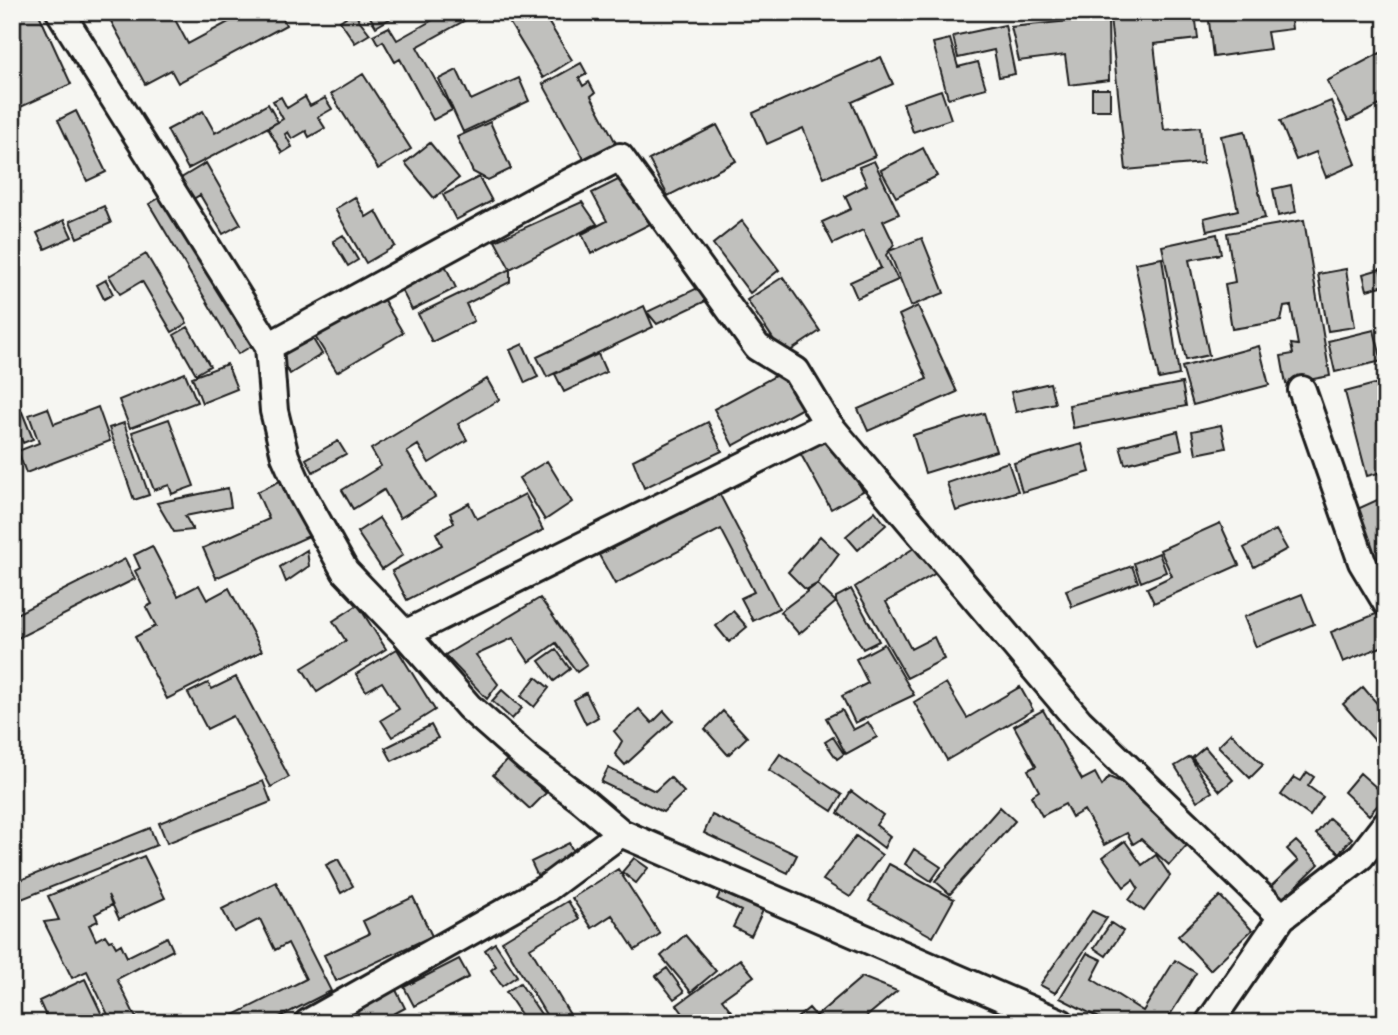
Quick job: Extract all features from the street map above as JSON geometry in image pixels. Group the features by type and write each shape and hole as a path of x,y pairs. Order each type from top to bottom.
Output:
{"street":[{"path":"60,12 269,346 274,411 285,456 302,494 345,571 469,707 528,759 621,833 1061,1023"},
{"path":"269,346 620,157 757,347 796,371 828,424 1079,721 1282,917"},
{"path":"1302,390 1362,562 1386,602"},
{"path":"405,635 828,424"},
{"path":"1209,1023 1282,917 1361,856 1386,824"},
{"path":"308,1023 547,888 621,833"}],"building":[{"path":"26,12 38,12 71,84 12,111 12,19"},
{"path":"106,12 171,12 188,44 247,12 280,12 286,25 178,83 171,70 145,84"},
{"path":"353,12 370,34 355,43 340,21"},
{"path":"367,12 395,12 396,15 376,27"},
{"path":"447,12 480,12 417,47 452,110 433,120 400,59 395,62 383,41 378,44 373,35 389,27 397,40"},
{"path":"514,12 542,12 572,60 543,78 506,17"},
{"path":"1155,12 1195,12 1198,39 1154,44 1164,130 1200,127 1203,163 1126,170 1110,17"},
{"path":"1208,12 1290,12 1292,29 1267,32 1270,49 1213,57"},
{"path":"1108,17 1109,80 1069,85 1065,55 1019,61 1011,27"},
{"path":"1005,25 1015,74 999,77 994,50 958,58 953,36"},
{"path":"950,39 958,67 978,62 986,88 948,98 933,43"},
{"path":"1380,53 1386,64 1386,102 1348,121 1327,81"},
{"path":"881,57 893,84 852,102 875,156 824,178 803,128 767,144 753,113"},
{"path":"581,63 587,74 579,78 583,86 589,82 595,93 591,96 616,143 584,159 543,84"},
{"path":"457,70 471,100 519,78 529,101 463,132 439,79"},
{"path":"363,74 411,149 378,169 331,94"},
{"path":"1092,89 1110,89 1110,110 1092,110"},
{"path":"941,90 951,119 913,132 903,103"},
{"path":"281,97 287,108 305,97 310,106 325,98 332,109 318,117 325,128 309,137 306,131 292,139 288,132 285,134 292,147 282,153 268,128 283,119 273,101"},
{"path":"1331,101 1356,164 1326,177 1316,152 1296,160 1280,121"},
{"path":"268,104 278,122 188,169 167,130 203,111 215,133"},
{"path":"76,111 106,172 87,181 58,120"},
{"path":"490,122 511,169 488,180 473,172 457,137"},
{"path":"717,125 736,161 668,196 649,160"},
{"path":"1245,131 1265,218 1207,231 1204,218 1238,210 1221,136"},
{"path":"430,143 459,178 434,198 405,163"},
{"path":"923,148 937,176 896,197 881,170"},
{"path":"874,161 899,214 883,221 894,244 886,255 898,280 857,298 850,282 881,268 863,230 833,244 822,222 851,209 845,196 867,185 859,167"},
{"path":"206,163 241,224 223,234 200,195 185,204 173,183"},
{"path":"626,176 650,224 591,254 582,234 607,221 592,193"},
{"path":"479,177 492,201 456,220 443,195"},
{"path":"1291,185 1296,212 1278,216 1273,189"},
{"path":"166,194 255,344 238,354 149,204"},
{"path":"355,197 366,217 376,211 395,246 366,263 335,209"},
{"path":"582,202 597,224 510,269 495,241"},
{"path":"104,206 111,223 77,238 70,221"},
{"path":"64,220 72,237 45,249 37,233"},
{"path":"1304,220 1330,376 1286,384 1281,356 1293,354 1291,344 1298,345 1291,306 1284,307 1281,321 1232,329 1225,284 1235,282 1227,233"},
{"path":"742,221 779,270 750,293 713,244"},
{"path":"1217,234 1221,254 1189,260 1209,355 1186,360 1162,246"},
{"path":"343,235 358,260 348,266 333,241"},
{"path":"922,238 944,293 911,306 889,251"},
{"path":"146,254 187,323 172,332 142,281 120,294 109,276"},
{"path":"1162,258 1179,375 1159,379 1135,263"},
{"path":"444,263 456,288 412,310 399,285"},
{"path":"510,269 510,282 466,304 474,321 432,342 418,314"},
{"path":"1346,269 1355,327 1328,331 1318,274"},
{"path":"1380,269 1385,285 1367,290 1363,274"},
{"path":"783,277 820,331 784,355 747,300"},
{"path":"106,280 113,294 104,299 97,285"},
{"path":"706,284 712,298 657,324 647,312"},
{"path":"378,290 403,333 337,372 311,330"},
{"path":"644,306 653,327 547,377 537,357"},
{"path":"918,306 957,392 868,431 858,409 927,379 899,315"},
{"path":"188,327 210,366 196,374 174,335"},
{"path":"1374,330 1382,361 1335,372 1328,341"},
{"path":"311,336 322,354 290,374 278,356"},
{"path":"523,344 538,377 525,383 510,350"},
{"path":"1259,346 1269,385 1193,405 1182,367"},
{"path":"598,354 606,372 564,392 555,374"},
{"path":"227,364 237,389 202,403 192,377"},
{"path":"788,369 808,405 733,446 714,409"},
{"path":"185,373 197,402 130,428 119,400"},
{"path":"487,379 499,400 458,424 467,440 429,463 418,445 407,452 435,497 400,518 384,490 353,509 342,490 381,466 371,449"},
{"path":"1386,381 1386,412 1379,414 1386,438 1386,471 1367,476 1345,392"},
{"path":"1050,383 1055,403 1016,412 1011,392"},
{"path":"1182,383 1186,406 1073,428 1069,405"},
{"path":"98,407 110,441 26,473 18,451 39,443 29,415 48,408 54,424"},
{"path":"22,412 33,439 23,443 12,418"},
{"path":"984,413 996,451 925,473 913,435"},
{"path":"169,419 194,486 172,494 169,485 154,490 132,432"},
{"path":"708,422 722,451 644,488 633,460"},
{"path":"124,423 149,495 134,500 109,428"},
{"path":"1221,425 1226,448 1196,454 1192,431"},
{"path":"1178,431 1182,449 1125,464 1120,446"},
{"path":"830,433 863,491 831,509 799,451"},
{"path":"338,441 346,454 313,472 306,459"},
{"path":"1082,444 1090,472 1022,492 1014,463"},
{"path":"547,461 572,502 545,520 519,478"},
{"path":"1008,462 1018,491 956,511 947,483"},
{"path":"284,479 309,536 216,578 203,548 269,519 257,492"},
{"path":"228,488 231,507 185,516 193,530 174,532 157,503"},
{"path":"719,493 779,608 753,621 741,598 754,592 721,529 615,584 599,555"},
{"path":"525,494 543,530 407,600 392,571 442,545 436,533 454,523 450,513 469,503 477,519"},
{"path":"1386,496 1386,582 1371,563 1353,511"},
{"path":"875,511 886,525 858,550 846,536"},
{"path":"379,518 403,555 382,569 357,532"},
{"path":"1220,523 1239,565 1154,603 1147,588 1172,576 1160,550"},
{"path":"1276,530 1287,549 1254,567 1244,548"},
{"path":"820,536 839,554 817,584 806,590 788,572"},
{"path":"923,542 936,573 886,602 911,649 934,637 944,659 907,678 855,587"},
{"path":"152,546 178,596 199,585 207,600 229,588 262,651 167,699 135,637 156,626 146,607 152,604 135,571 140,568 134,555"},
{"path":"307,550 309,566 286,582 280,567"},
{"path":"1159,553 1166,572 1141,582 1134,563"},
{"path":"125,559 135,579 18,638 12,627 12,616"},
{"path":"1132,566 1138,582 1072,607 1066,590"},
{"path":"817,584 836,602 799,634 780,612"},
{"path":"851,589 879,641 863,649 836,602 836,597"},
{"path":"1302,594 1314,624 1256,647 1244,617"},
{"path":"540,598 587,665 577,672 556,643 529,662 513,638 476,655 498,684 487,699 445,655"},
{"path":"358,605 386,649 317,692 302,668 346,641 333,621"},
{"path":"1386,610 1386,645 1343,662 1331,632"},
{"path":"733,611 747,627 729,642 716,626"},
{"path":"884,644 914,695 855,723 842,696 868,683 856,659"},
{"path":"397,649 435,710 392,737 381,720 399,709 382,682 366,691 356,674"},
{"path":"556,649 570,669 554,681 539,661"},
{"path":"236,677 289,777 271,787 233,716 207,729 188,693 208,683 212,689"},
{"path":"536,677 549,688 534,707 521,696"},
{"path":"946,683 967,718 1020,687 1033,710 947,760 914,702"},
{"path":"1363,687 1386,714 1386,735 1377,743 1343,704"},
{"path":"502,690 522,708 512,719 492,701"},
{"path":"586,693 598,717 586,724 574,700"},
{"path":"639,709 652,723 664,711 673,721 625,765 615,754 622,741 614,731"},
{"path":"842,710 853,730 868,722 877,737 846,754 826,718"},
{"path":"1043,710 1082,780 1095,773 1102,786 1109,777 1123,783 1189,843 1169,865 1141,839 1133,844 1127,833 1104,845 1084,810 1072,817 1065,804 1042,816 1031,796 1039,791 1028,770 1036,766 1014,726"},
{"path":"723,711 747,737 728,755 705,729"},
{"path":"431,725 438,738 392,761 385,748"},
{"path":"1231,733 1263,765 1250,778 1218,746"},
{"path":"833,737 844,754 837,759 825,742"},
{"path":"1205,747 1233,780 1220,791 1192,758"},
{"path":"780,754 842,795 832,811 769,770"},
{"path":"1190,757 1212,792 1197,801 1175,766"},
{"path":"508,759 546,793 530,809 493,775"},
{"path":"608,768 655,791 670,777 684,792 663,812 601,782"},
{"path":"1307,772 1314,777 1308,786 1323,797 1310,816 1281,795 1294,777 1301,781"},
{"path":"1360,773 1386,796 1369,815 1344,792"},
{"path":"263,781 271,802 167,843 159,823"},
{"path":"851,791 883,815 876,825 890,836 884,848 838,813"},
{"path":"1000,807 1015,821 950,894 935,881"},
{"path":"712,815 797,855 788,873 704,833"},
{"path":"1329,818 1352,838 1339,853 1316,834"},
{"path":"150,828 157,845 19,900 13,883"},
{"path":"856,836 882,855 850,897 823,880"},
{"path":"1125,841 1142,865 1156,855 1170,876 1144,911 1129,900 1138,888 1133,880 1124,887 1103,857"},
{"path":"1296,841 1319,864 1279,903 1267,890 1298,861 1287,849"},
{"path":"569,843 577,859 539,879 531,862"},
{"path":"914,849 941,867 931,881 905,864"},
{"path":"144,856 165,898 119,919 108,895 112,905 95,914 98,921 89,925 96,940 105,935 116,947 121,944 127,957 167,937 173,950 117,979 135,1016 143,1023 112,1023 87,971 72,978 44,922 59,920 48,896"},
{"path":"634,858 648,868 636,883 622,872"},
{"path":"338,859 353,886 341,893 326,865"},
{"path":"889,864 954,899 933,937 869,901"},
{"path":"618,869 660,934 635,950 612,915 592,928 572,898"},
{"path":"276,882 331,991 268,1023 218,1023 306,979 288,943 275,950 260,919 234,932 222,909"},
{"path":"724,883 766,904 751,936 733,927 741,911 717,899"},
{"path":"1220,896 1252,930 1210,970 1178,936"},
{"path":"413,897 432,936 336,981 324,955 369,934 363,921"},
{"path":"568,901 579,919 530,948 575,1023 551,1023 502,941"},
{"path":"1092,911 1107,918 1055,993 1040,985"},
{"path":"1111,923 1123,931 1106,956 1094,948"},
{"path":"685,935 716,971 691,992 661,956"},
{"path":"495,943 517,976 502,986 491,970 496,966 485,950"},
{"path":"1087,953 1102,960 1092,979 1143,1011 1175,960 1196,973 1165,1023 1109,1023 1060,998"},
{"path":"459,959 469,977 414,1006 404,987"},
{"path":"740,959 754,976 722,999 731,1011 722,1017 726,1023 690,1023 677,1005"},
{"path":"667,968 684,992 674,999 656,976"},
{"path":"862,977 897,991 859,1023 791,1023 809,1008 816,1016"},
{"path":"85,979 106,1023 49,1023 39,1001"},
{"path":"520,983 547,1023 527,1023 506,992"},
{"path":"395,988 405,1008 377,1023 333,1023"}]}
